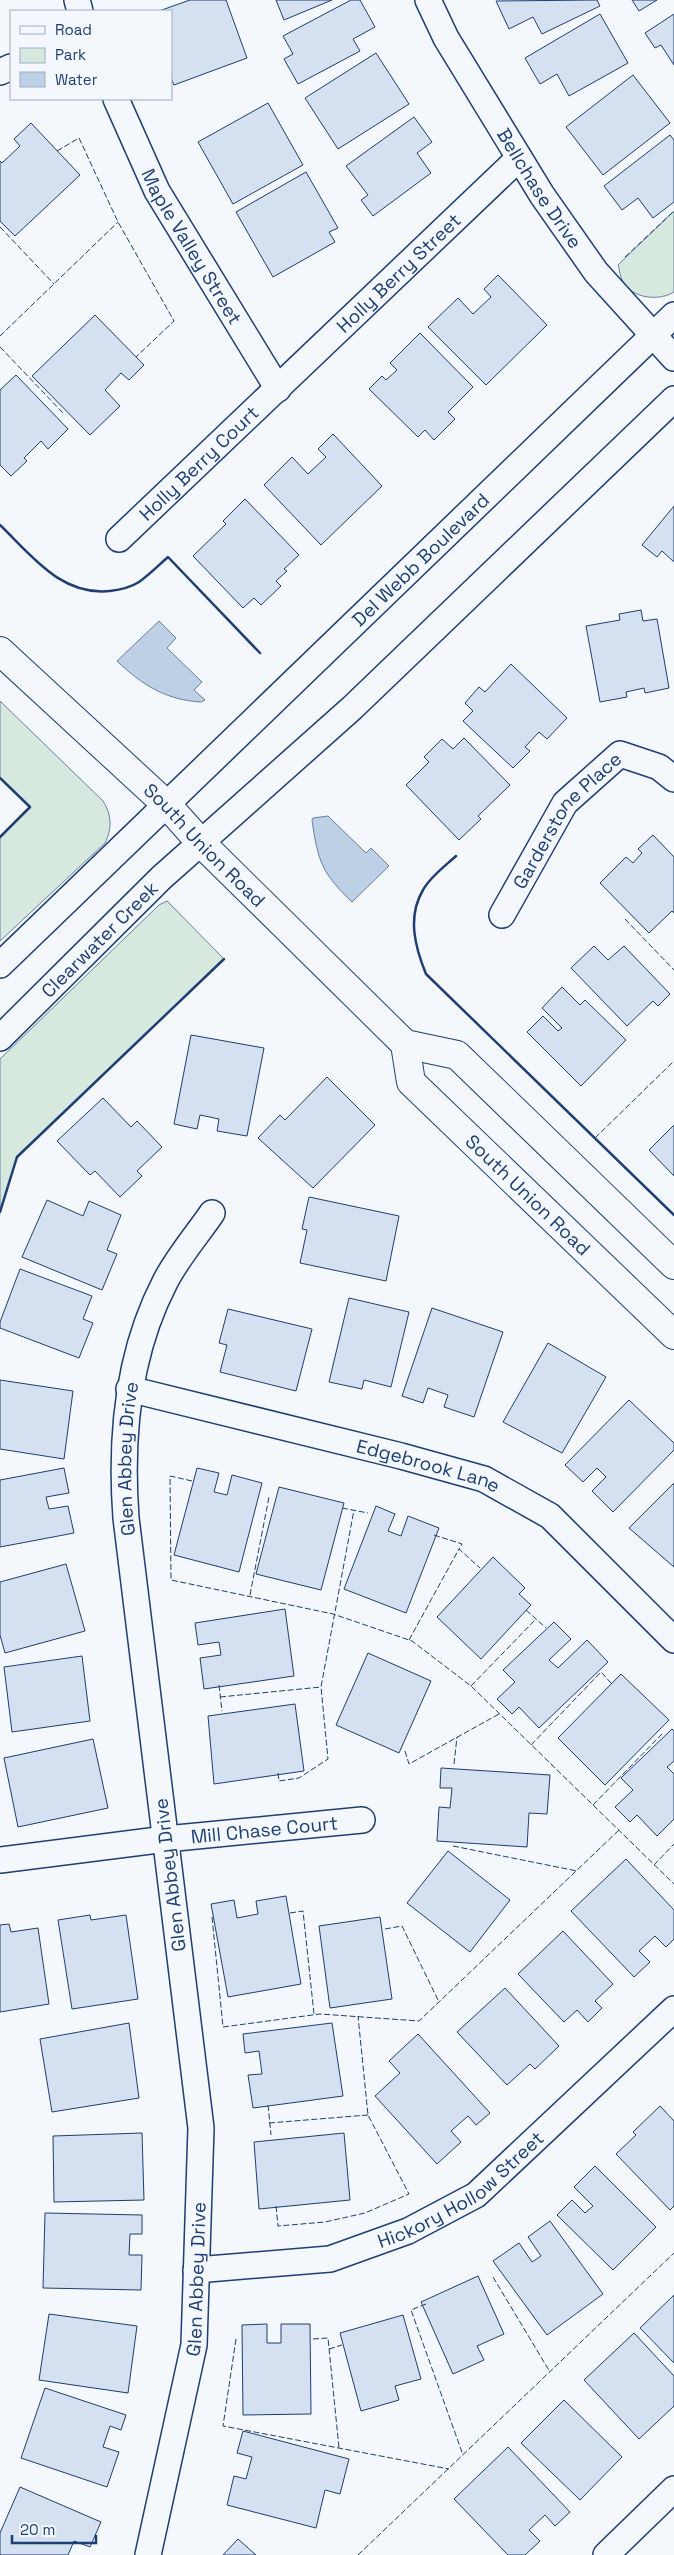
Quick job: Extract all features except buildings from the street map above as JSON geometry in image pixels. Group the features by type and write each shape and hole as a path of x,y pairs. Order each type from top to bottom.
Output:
{"street":[{"name":"Bellchase Drive","path":"428,0 446,38 542,195 596,272 674,358"},
{"name":"Maple Valley Street","path":"116,100 157,191 278,389"},
{"name":"Holly Berry Street","path":"278,389 519,158"},
{"name":"Del Webb Boulevard","path":"168,806 674,316"},
{"name":"Holly Berry Court","path":"119,539 278,389"},
{"path":"201,843 352,708 674,399"},
{"name":"South Union Road","path":"0,651 168,806 201,843 405,1044 411,1082 674,1335"},
{"name":"Garderstone Place","path":"502,915 565,803 620,754 659,768 674,779"},
{"path":"0,965 168,806"},
{"name":"Clearwater Creek","path":"0,1038 161,878 201,843"},
{"path":"405,1044 457,1055 674,1265"},
{"name":"Glen Abbey Drive","path":"148,2555 194,2345 201,2128 126,1518 123,1470 129,1389 142,1336 165,1282 212,1213"},
{"name":"Edgebrook Lane","path":"129,1389 401,1456 484,1479 550,1516 674,1640"},
{"name":"Mill Chase Court","path":"0,1860 166,1839 362,1820"},
{"name":"Hickory Hollow Street","path":"196,2270 330,2259 408,2231 476,2195 674,2008"},
{"path":"606,2555 674,2489"}],"green space":[{"path":"674,211 674,292 661,297 640,295 628,288 624,283 618,265"},
{"path":"0,701 103,801 110,822 105,843 0,941 0,837 30,807 0,778"},
{"path":"167,901 224,959 17,1157 0,1212 0,1059 159,905"}],"water":[{"path":"159,621 176,638 167,648 202,682 194,690 205,700 201,702 188,701 155,690 117,661"},
{"path":"328,816 366,853 371,848 389,866 352,902 334,883 319,857 312,820 313,818"}],"fence":[{"path":"57,151 79,138 118,222 174,321 136,357"},
{"path":"625,257 674,211"},
{"path":"0,336 118,222"},
{"path":"0,227 54,284"},
{"path":"0,347 64,414"},
{"path":"625,919 674,970"},
{"path":"595,1138 674,1061"},
{"path":"192,1481 170,1476 171,1580 333,1614 412,1641 471,1686 674,1884"},
{"path":"250,1595 269,1497"},
{"path":"342,1508 368,1513"},
{"path":"278,1773 279,1781 299,1778 328,1759 321,1687 354,1510"},
{"path":"434,1535 462,1544 459,1549 480,1568"},
{"path":"409,1640 459,1549"},
{"path":"526,1610 546,1628"},
{"path":"471,1686 536,1619"},
{"path":"531,1745 601,1672 611,1683"},
{"path":"219,1685 222,1711"},
{"path":"220,1697 321,1687"},
{"path":"405,1751 409,1764 499,1714"},
{"path":"593,1805 662,1734"},
{"path":"454,1764 457,1737"},
{"path":"212,1917 223,2027 320,2014 419,2021 619,1830"},
{"path":"654,1865 674,1844"},
{"path":"453,1846 577,1871"},
{"path":"290,1913 303,1911 314,2014"},
{"path":"385,1929 402,1926 439,2002"},
{"path":"276,2206 278,2226 325,2222 365,2213 409,2194 368,2115 358,2016"},
{"path":"268,2105 271,2135"},
{"path":"269,2123 368,2115"},
{"path":"358,2555 674,2253"},
{"path":"493,2277 550,2372"},
{"path":"426,2304 411,2310 463,2455"},
{"path":"313,2339 328,2338 339,2448"},
{"path":"236,2339 223,2426 449,2469"},
{"path":"329,2349 342,2345"}],"wall":[{"path":"0,525 49,572 77,587 93,591 114,591 139,582 168,557 260,653"},
{"path":"0,778 30,807 0,837"},
{"path":"456,856 426,885 418,900 415,911 414,932 426,974 674,1215"},
{"path":"0,1212 17,1157 224,959"}]}
